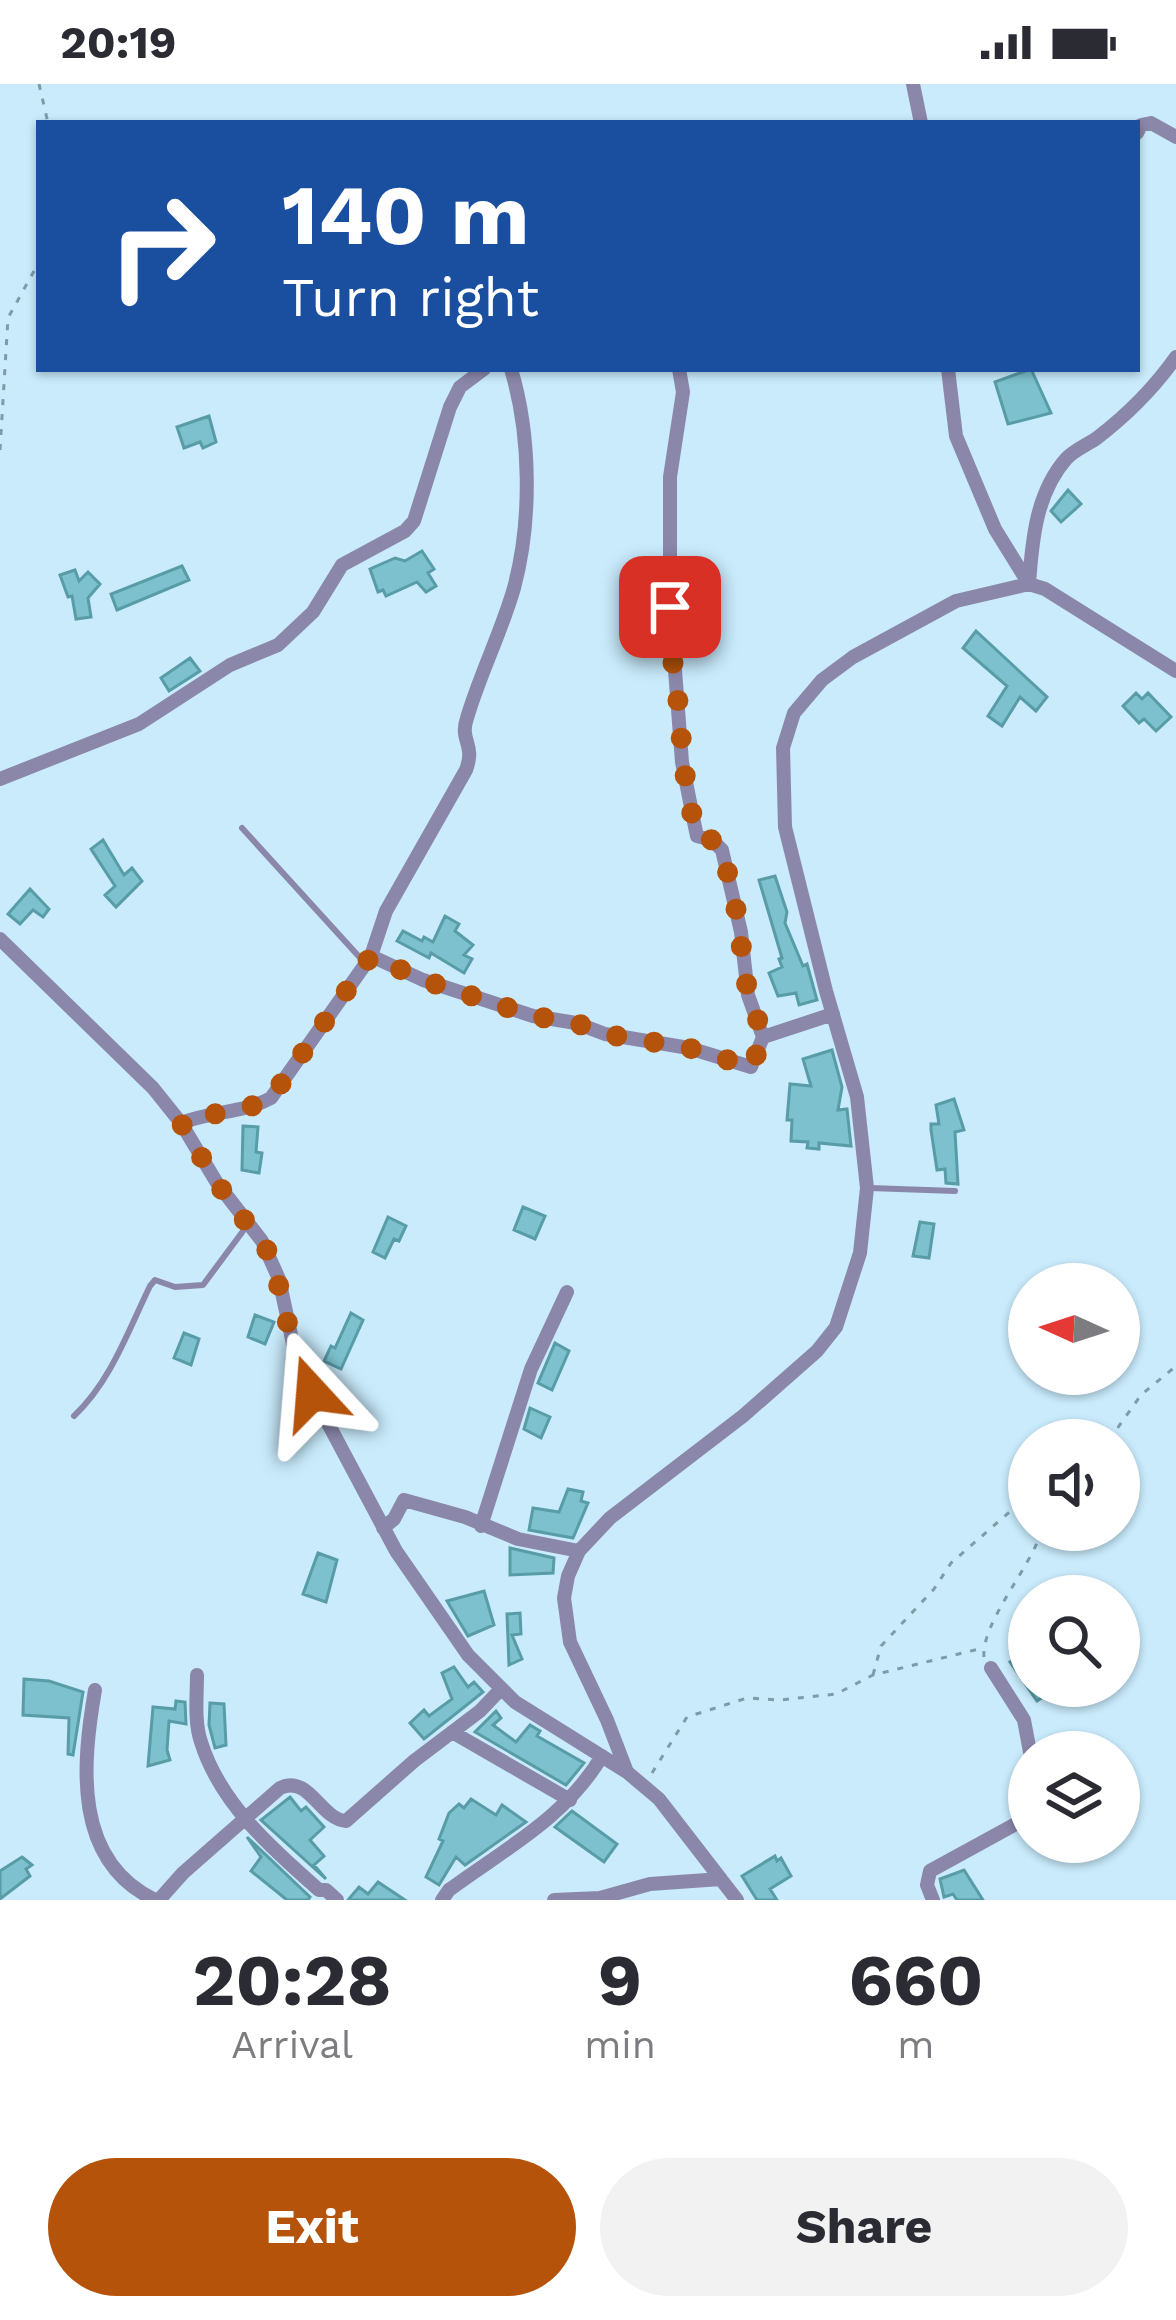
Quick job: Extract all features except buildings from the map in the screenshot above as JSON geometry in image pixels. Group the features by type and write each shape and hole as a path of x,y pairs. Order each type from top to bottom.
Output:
{"street":[{"path":"913,84 920,120"},
{"path":"1140,127 1151,123 1176,137"},
{"path":"1029,584 1032,538 1047,487 1068,457 1154,387 1176,357"},
{"path":"0,779 139,724 230,665 278,645 314,612 342,565 405,531 414,520 450,407 460,387 480,372"},
{"path":"181,1123 208,1112 257,1106 271,1098 368,960 386,911 466,770 472,753 464,728 515,584 524,522 521,401 513,372"},
{"path":"368,960 533,1016 689,1048 751,1067 764,1037 748,994 741,932 722,850 698,836 695,827 682,762 675,670 664,631 670,607 673,442 683,392 680,372"},
{"path":"948,372 956,436 995,529 1029,584"},
{"path":"627,1772 570,1642 564,1598 579,1551 610,1518 802,1367 836,1327 860,1253 867,1188 857,1097 785,827 783,748 794,713 822,680 853,657 956,601 1029,584 1045,589 1176,671"},
{"path":"0,939 109,1041 181,1123 217,1183 272,1257 298,1367 382,1528 460,1645 500,1690 627,1772 659,1799 737,1900"},
{"path":"764,1037 832,1014"},
{"path":"481,1526 531,1369 567,1292"},
{"path":"382,1528 394,1519 404,1500 465,1516 518,1539 579,1551"},
{"path":"991,1668 1024,1720 1026,1731"},
{"path":"196,1675 202,1747 212,1773 245,1819 286,1861 337,1900"},
{"path":"95,1690 85,1745 88,1812 96,1838 127,1883 157,1900 290,1784 300,1786 339,1822 346,1821 500,1690"},
{"path":"452,1732 570,1800"},
{"path":"442,1900 448,1890 530,1836 570,1800 602,1756"},
{"path":"933,1900 927,1885 930,1871 1008,1828"},
{"path":"554,1900 599,1898 650,1884 721,1879"}],"lane":[{"path":"242,828 368,960"},
{"path":"867,1188 956,1191"},
{"path":"74,1416 110,1368 155,1280 176,1287 203,1285 248,1224"}],"path":[{"path":"39,84 47,120"},
{"path":"0,450 8,318 36,267"},
{"path":"1124,1419 1141,1395 1176,1366"},
{"path":"873,1675 881,1646 952,1563 1008,1514"},
{"path":"991,1668 983,1648 1032,1551"},
{"path":"641,1784 673,1745 687,1718 747,1698 836,1694 873,1675 983,1648"}],"route":[{"path":"312,1393 298,1367 272,1257 217,1183 181,1123 208,1112 257,1106 271,1098 371,956 423,980 533,1016 689,1048 751,1067 757,1058 764,1037 748,994 741,932 722,850 698,836 690,805 675,670 664,631 670,607"}]}
